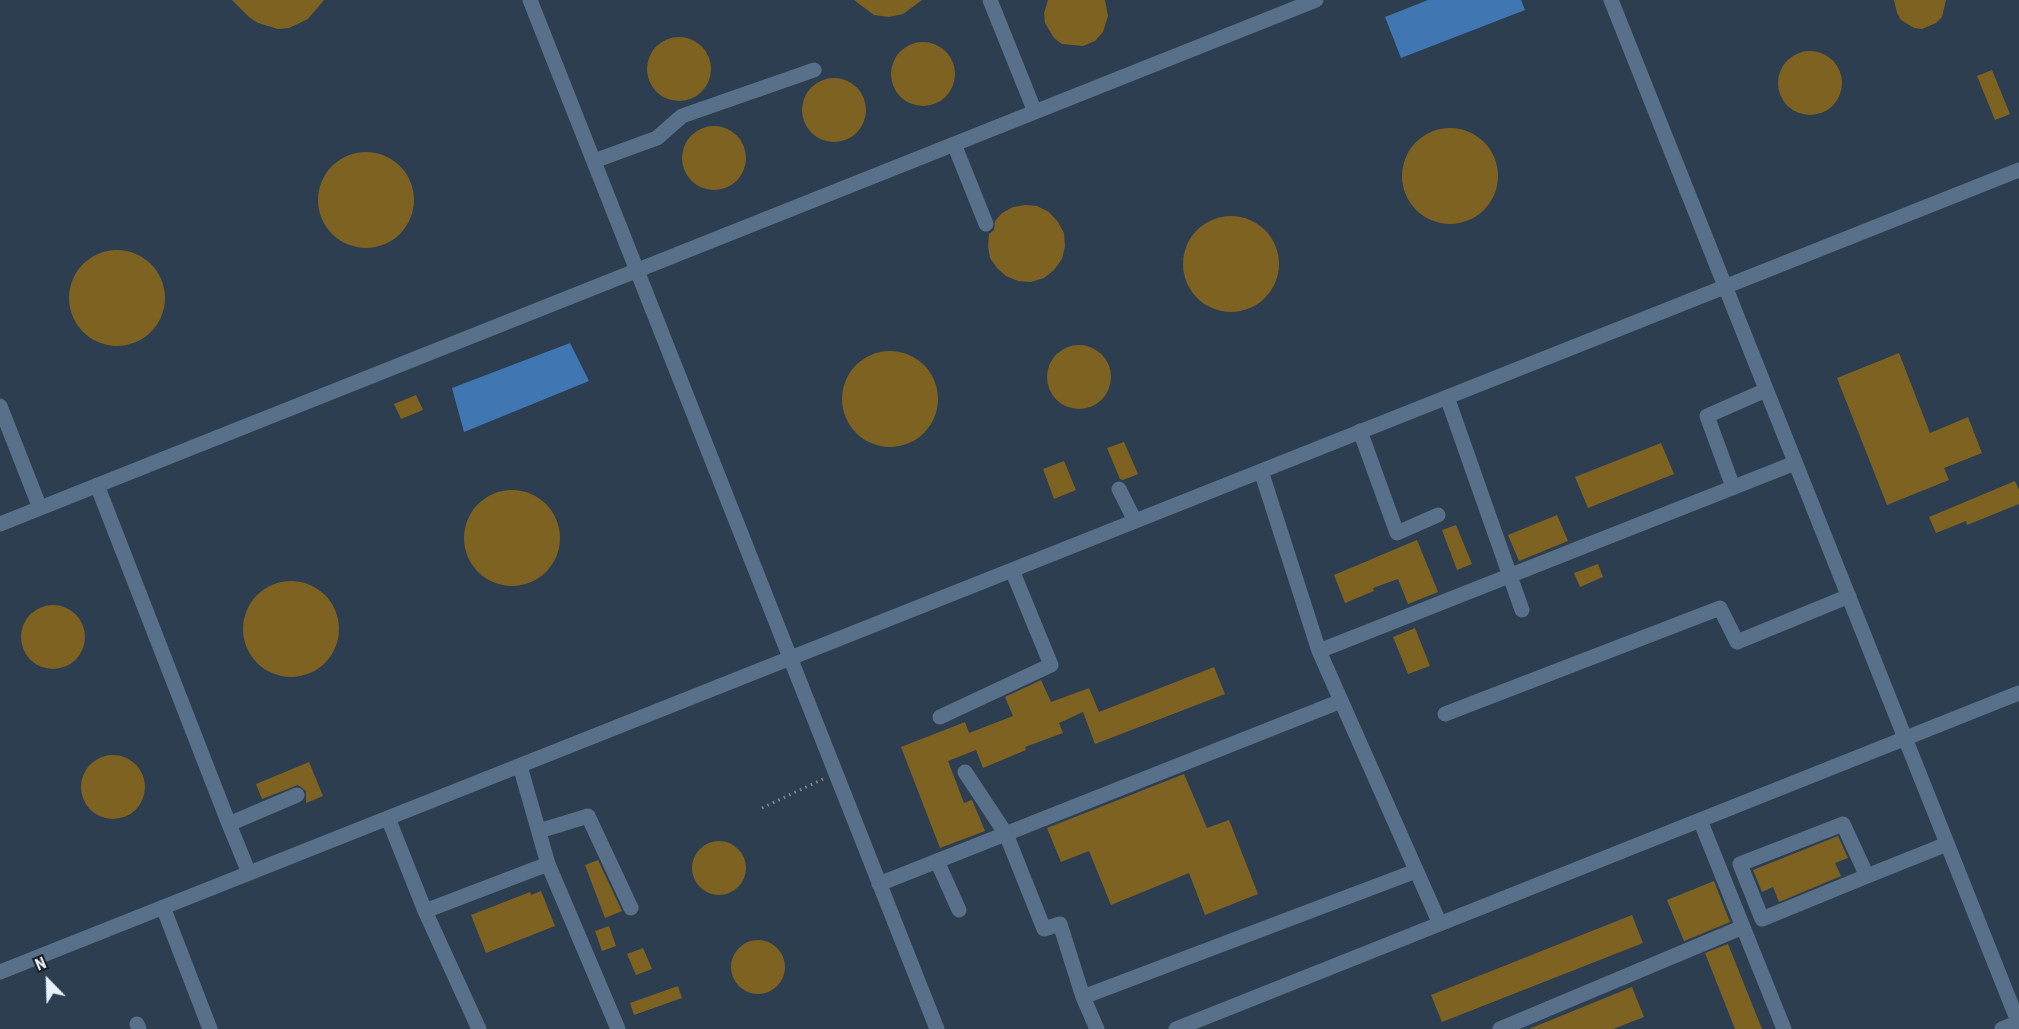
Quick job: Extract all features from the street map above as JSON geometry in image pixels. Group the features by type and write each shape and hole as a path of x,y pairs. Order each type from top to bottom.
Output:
{"lane":[{"path":"530,0 937,1029"},
{"path":"990,0 1035,112"},
{"path":"0,524 1316,0"},
{"path":"1611,0 2019,1023 2002,1029"},
{"path":"594,161 657,138 682,116 814,70"},
{"path":"954,144 986,224"},
{"path":"0,972 2019,170"},
{"path":"1733,487 1707,416 1766,390"},
{"path":"1447,397 1522,610"},
{"path":"0,406 40,508"},
{"path":"1360,431 1397,533 1438,515"},
{"path":"1318,651 1795,463"},
{"path":"1261,471 1318,651 1440,924"},
{"path":"97,486 249,873"},
{"path":"1119,489 1135,521"},
{"path":"940,717 1051,665 1012,570"},
{"path":"1444,714 1719,608 1737,642 1849,596"},
{"path":"1176,1029 2019,693"},
{"path":"879,884 1341,701"},
{"path":"520,766 548,864 618,1029"},
{"path":"965,772 1006,834 1044,929 1060,924 1083,998 1096,1029"},
{"path":"229,824 297,795"},
{"path":"539,831 588,816 631,908"},
{"path":"388,818 425,911 479,1029"},
{"path":"1700,820 1784,1029"},
{"path":"1867,876 1844,824 1740,864 1762,919 1947,844"},
{"path":"937,861 958,910"},
{"path":"425,911 548,864"},
{"path":"1083,998 1416,871"},
{"path":"163,908 210,1029"},
{"path":"1500,1029 1743,927"}],"path":[{"path":"762,808 836,773"}],"shaded area":[{"path":"0,0 2019,0 2019,1029 0,1029"}],"water":[{"path":"1428,0 1521,0 1525,10 1401,58 1385,17"},
{"path":"570,343 589,381 464,432 452,388"}],"building":[{"path":"232,0 324,0 308,19 289,28 278,29 258,23"},
{"path":"854,0 922,0 903,14 889,17 874,15"},
{"path":"1048,0 1105,0 1108,16 1103,32 1095,41 1083,46 1062,44 1054,38 1045,23 1044,13"},
{"path":"1894,0 1946,0 1942,17 1936,23 1922,29 1914,28 1901,20"},
{"path":"679,37 697,43 705,51 711,69 705,87 697,95 679,101 661,95 653,87 647,69 653,51 661,43"},
{"path":"923,42 941,48 949,56 955,74 949,92 941,100 923,106 905,100 897,92 891,74 897,56 905,48"},
{"path":"1810,51 1828,57 1836,65 1842,83 1836,101 1828,109 1810,115 1792,109 1784,101 1778,83 1784,65 1792,57"},
{"path":"1992,70 2010,114 1995,120 1977,76"},
{"path":"834,78 852,84 860,92 866,110 860,128 852,136 834,142 816,136 808,128 802,110 808,92 816,84"},
{"path":"714,126 732,132 740,140 746,158 740,176 732,184 714,190 696,184 688,176 682,158 688,140 696,132"},
{"path":"1450,128 1468,132 1484,142 1494,158 1498,176 1494,194 1484,210 1468,220 1450,224 1432,220 1416,210 1406,194 1402,176 1406,158 1416,142 1432,132"},
{"path":"366,152 384,156 400,166 410,182 414,200 410,218 400,234 384,244 366,248 348,244 332,234 322,218 318,200 322,182 332,166 348,156"},
{"path":"1037,206 1049,212 1064,233 1065,246 1062,259 1044,278 1031,282 1018,281 1006,276 990,258 988,246 989,234 994,230 995,221 1002,213 1013,207"},
{"path":"1231,216 1249,220 1265,230 1275,246 1279,264 1275,282 1265,298 1249,308 1231,312 1213,308 1197,298 1187,282 1183,264 1187,246 1197,230 1213,220"},
{"path":"117,250 135,254 151,264 161,280 165,298 161,316 151,332 135,342 117,346 99,342 83,332 73,316 69,298 73,280 83,264 99,254"},
{"path":"1079,345 1097,351 1105,359 1111,377 1105,395 1097,403 1079,409 1061,403 1053,395 1047,377 1053,359 1061,351"},
{"path":"890,351 908,355 924,365 934,381 938,399 934,417 924,433 908,443 890,447 872,443 856,433 846,417 842,399 846,381 856,365 872,355"},
{"path":"1899,353 1930,433 1968,417 1982,453 1944,468 1949,480 1887,505 1837,378"},
{"path":"416,395 423,410 401,419 394,404"},
{"path":"1124,442 1138,474 1123,480 1120,479 1107,448"},
{"path":"1661,443 1674,474 1588,508 1575,477"},
{"path":"1064,461 1076,490 1054,499 1043,469"},
{"path":"2015,481 2019,490 2019,504 1967,525 1966,521 1936,533 1929,517"},
{"path":"512,490 530,494 546,504 556,520 560,538 556,556 546,572 530,582 512,586 494,582 478,572 468,556 464,538 468,520 478,504 494,494"},
{"path":"1557,515 1568,541 1519,561 1508,535"},
{"path":"1456,525 1472,564 1457,570 1442,530"},
{"path":"1417,540 1438,592 1408,604 1398,579 1373,588 1374,591 1345,603 1334,575"},
{"path":"1598,564 1603,577 1580,587 1574,573"},
{"path":"291,581 309,585 325,595 335,611 339,629 335,647 325,663 309,673 291,677 273,673 257,663 247,647 243,629 247,611 257,595 273,585"},
{"path":"53,605 71,611 79,619 85,637 79,655 71,663 53,669 35,663 27,655 21,637 27,619 35,611"},
{"path":"1415,628 1430,666 1408,674 1393,637"},
{"path":"1214,667 1225,694 1095,744 1083,712 1059,723 1063,733 1025,747 1026,750 983,768 976,750 948,761 964,803 972,800 985,831 940,848 901,747 965,722 969,733 1013,716 1005,697 1041,680 1051,702 1089,688 1099,712"},
{"path":"113,755 131,761 139,769 145,787 139,805 131,813 113,819 95,813 87,805 81,787 87,769 95,761"},
{"path":"309,762 323,796 306,803 306,791 298,785 262,799 256,784"},
{"path":"1184,774 1207,828 1229,820 1258,894 1205,915 1189,873 1111,905 1089,851 1061,862 1047,828"},
{"path":"1838,836 1848,858 1835,863 1841,876 1779,902 1773,887 1762,892 1753,870"},
{"path":"719,841 729,843 738,849 744,858 746,868 744,878 738,887 729,893 719,895 709,893 700,887 694,878 692,868 694,858 700,849 709,843"},
{"path":"598,860 622,911 605,918 585,865"},
{"path":"1714,881 1730,922 1684,941 1667,900"},
{"path":"541,891 555,926 486,953 471,915 530,892 531,895"},
{"path":"1632,915 1643,943 1442,1022 1431,995"},
{"path":"609,926 616,946 602,951 595,931"},
{"path":"758,940 768,942 777,948 783,957 785,967 783,977 777,986 768,992 758,994 748,992 739,986 733,977 731,967 733,957 739,948 748,942"},
{"path":"1728,944 1762,1029 1735,1029 1705,953"},
{"path":"643,948 652,969 636,975 627,954"},
{"path":"678,986 682,998 634,1015 630,1003"},
{"path":"1632,987 1644,1017 1613,1029 1529,1029"}]}
